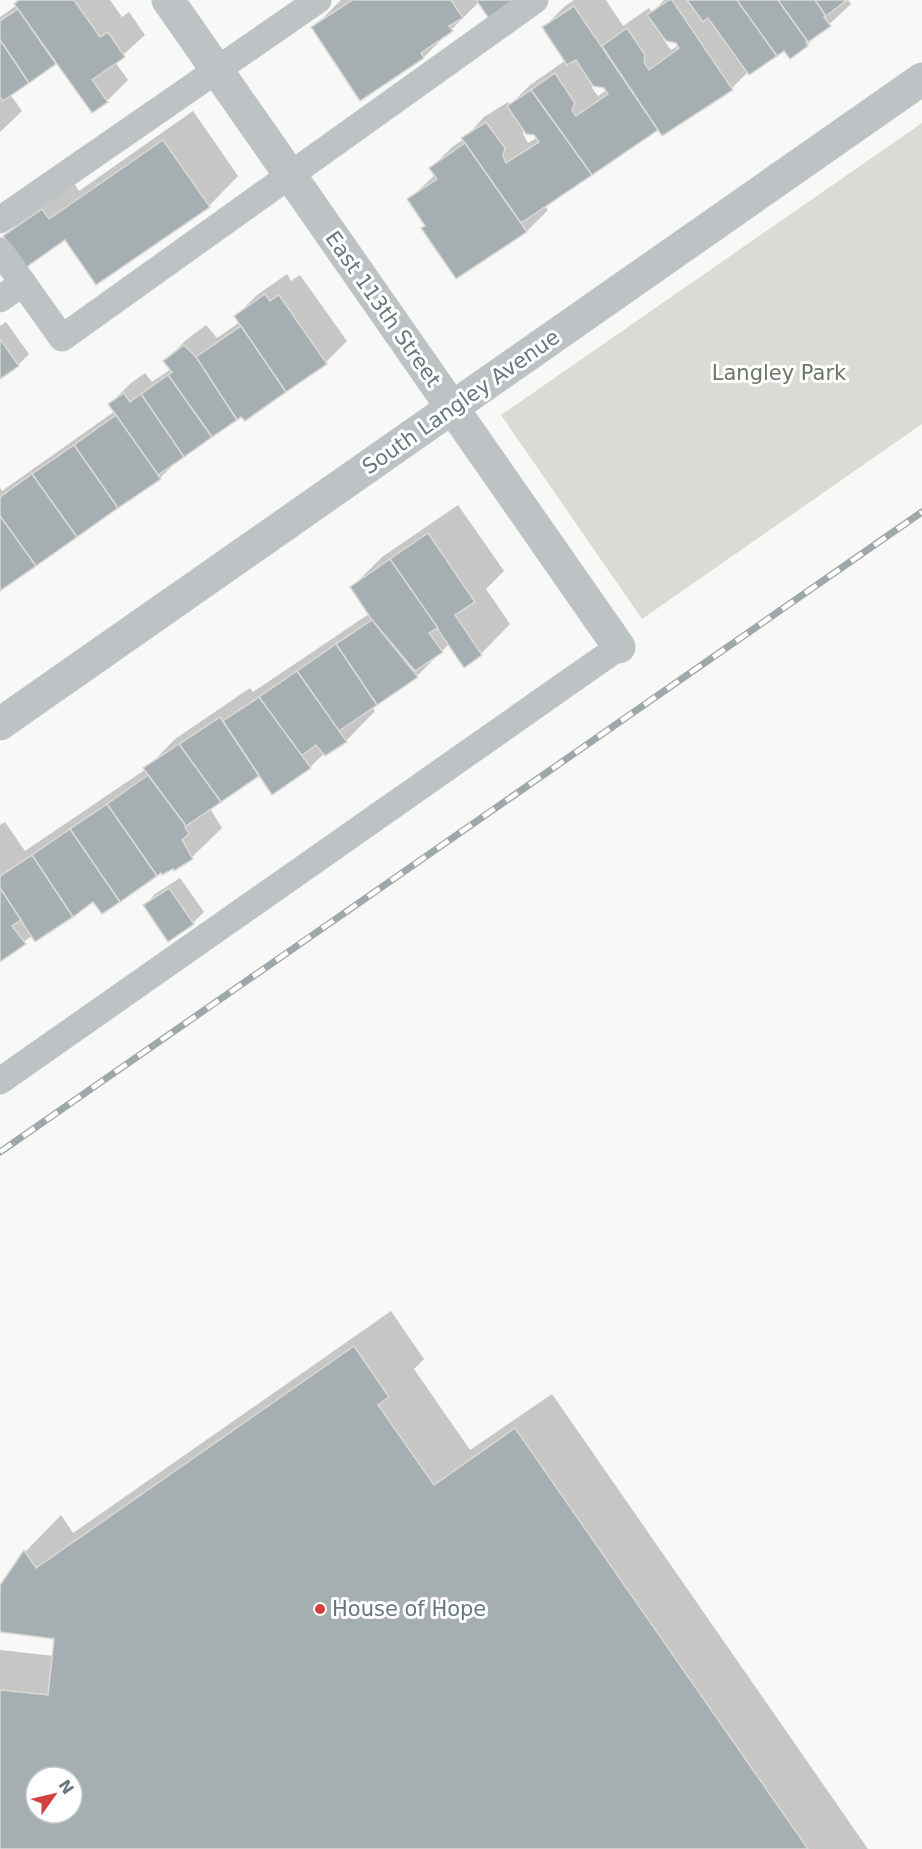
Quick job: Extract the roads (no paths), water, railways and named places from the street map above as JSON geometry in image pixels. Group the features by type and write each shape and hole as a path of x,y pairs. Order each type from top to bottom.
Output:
{"street":[{"name":"East 113th Street","path":"168,0 619,647"},
{"name":"South Langley Avenue","path":"0,724 922,79"}],"lane":[{"path":"0,220 318,0"},
{"path":"0,251 62,338 535,0"},
{"path":"0,299 23,283"},
{"path":"0,1081 619,647"}],"railway":[{"path":"0,1152 922,512"}],"place":[{"name":"House of Hope","path":"320,1609"}],"park label":[{"name":"Langley Park","path":"779,373"}]}
